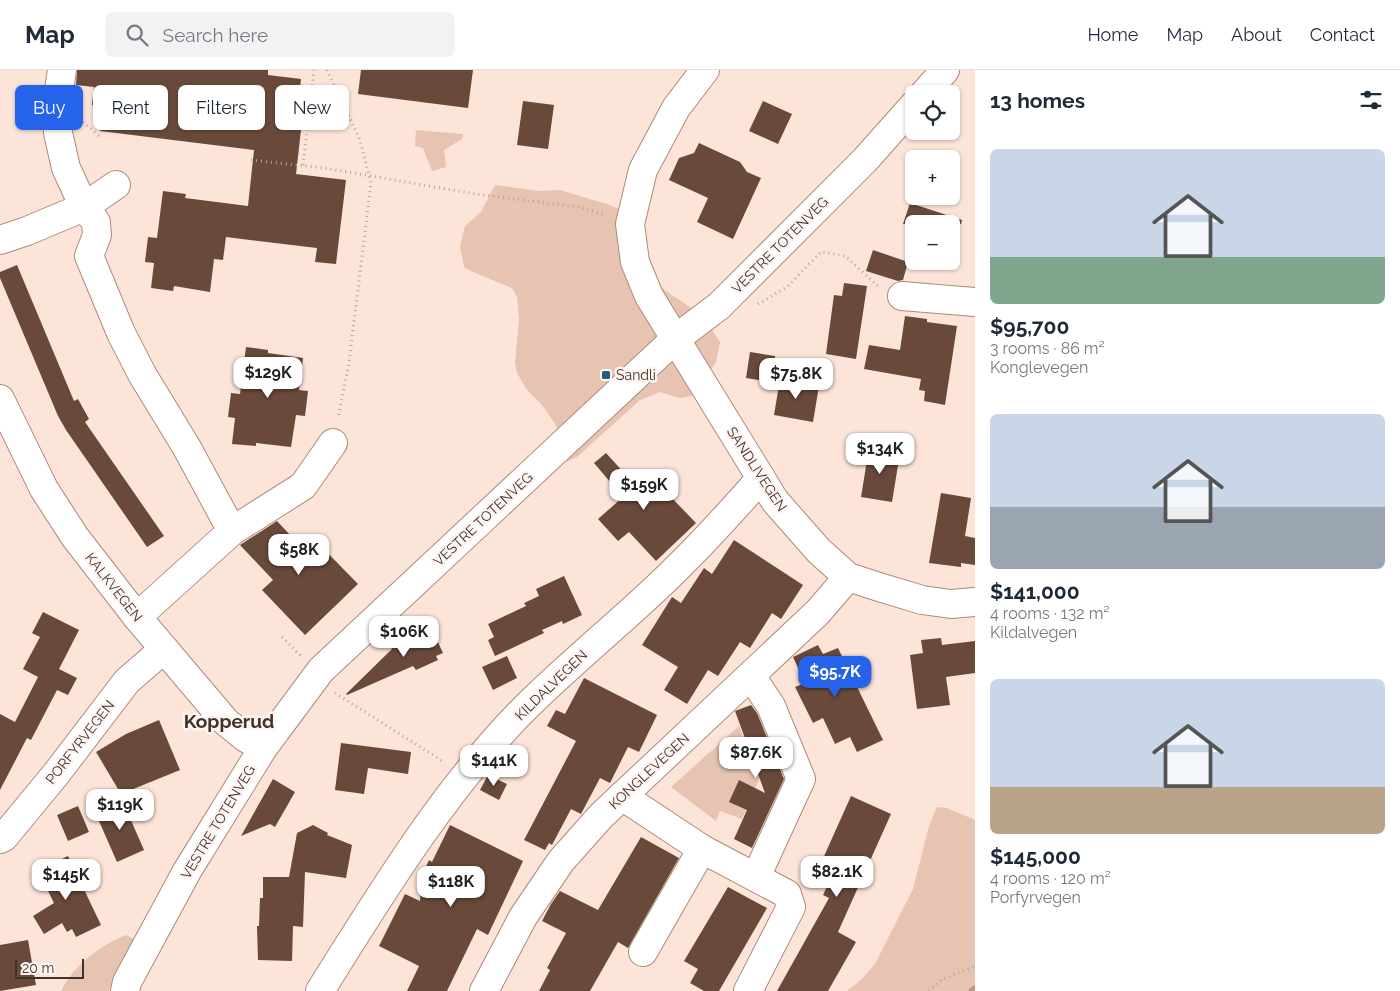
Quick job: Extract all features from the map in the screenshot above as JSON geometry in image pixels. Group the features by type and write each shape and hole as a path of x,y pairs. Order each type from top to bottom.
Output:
{"street":[{"path":"62,70 58,96 58,133 66,168 84,207 96,222 96,235 90,256 120,334 187,448 232,531"},
{"path":"630,224 643,170 676,108 705,70"},
{"path":"932,85 945,70"},
{"name":"VESTRE TOTENVEG","path":"125,991 187,871 263,748 310,666 674,340 719,306 865,160 905,115"},
{"path":"0,240 84,207 116,185"},
{"name":"SANDLIVEGEN","path":"630,224 635,262 648,296 775,501 787,516 819,551 848,577 922,600 951,604 975,602"},
{"path":"902,296 975,302"},
{"name":"KALKVEGEN","path":"0,399 44,489 75,537 137,617 226,722 246,738 263,748"},
{"path":"137,617 232,531 303,486 333,443"},
{"name":"KILDALVEGEN","path":"320,991 361,925 465,776 523,710 671,574 761,478"},
{"name":"KONGLEVEGEN","path":"484,991 522,917 561,861 601,816 818,612 848,577"},
{"name":"PORFYRVEGEN","path":"0,839 4,837 56,774 127,680 164,649"},
{"path":"751,676 770,706 801,779 756,877"},
{"path":"622,796 702,849 787,894 790,907 748,991"},
{"path":"644,952 702,849"}],"path":[{"path":"302,165 314,70"},
{"path":"327,70 360,140 371,183 349,363 333,443"},
{"path":"251,160 302,165 476,194 578,207 630,224"},
{"path":"757,305 786,287 821,252 845,256 874,284 888,294 902,296"},
{"path":"282,637 336,694 465,776"},
{"path":"929,991 941,980 975,966"}],"shaded area":[{"path":"416,130 463,134 462,139 444,150 446,167 432,171 423,148 415,146"},
{"path":"495,185 539,191 560,190 610,205 639,218 645,227 639,248 651,277 666,291 702,315 720,342 716,362 699,390 691,396 680,398 660,392 640,400 577,457 567,462 569,451 554,422 542,405 527,390 517,373 515,363 519,319 517,297 512,288 464,267 460,246 465,226 481,212"},
{"path":"739,726 746,744 753,751 762,773 742,819 720,811 716,821 671,787"},
{"path":"937,807 947,808 975,820 975,991 847,991 861,980 875,964 913,889 929,826"},
{"path":"126,935 134,939 109,991 61,991 73,973 88,957 116,939"}],"building":[{"path":"77,70 268,70 268,75 301,79 300,85 275,85 275,130 301,130 296,174 346,180 336,264 315,262 317,248 226,237 223,260 214,259 210,292 174,286 173,291 151,288 154,263 145,262 148,237 157,238 163,191 186,194 185,198 248,206 254,150 100,131 168,130 168,85 93,85 93,87 76,85"},
{"path":"361,70 473,70 468,108 358,94"},
{"path":"523,101 554,105 548,149 517,145"},
{"path":"763,101 792,114 778,144 749,131"},
{"path":"699,143 740,162 747,172 761,178 733,239 697,222 708,198 669,180 679,158 694,153"},
{"path":"909,205 916,205 947,215 906,215"},
{"path":"873,250 905,261 906,270 903,280 898,281 866,271"},
{"path":"17,265 74,401 78,399 89,419 85,422 164,536 147,547 58,416 0,278 0,272"},
{"path":"844,283 867,286 856,359 826,354 834,295 842,296"},
{"path":"905,316 927,319 927,322 957,326 945,405 924,401 925,391 919,390 921,379 864,369 869,345 900,350"},
{"path":"246,347 268,350 268,353 303,358 299,390 308,391 305,416 296,415 291,447 256,443 256,446 232,444 235,418 228,417 231,393 240,394"},
{"path":"750,352 775,356 771,382 746,378"},
{"path":"780,379 819,386 813,422 774,415"},
{"path":"869,448 900,453 892,502 861,497"},
{"path":"606,453 636,486 652,473 671,494 669,495 696,523 656,561 629,532 618,541 598,519 623,497 594,463"},
{"path":"941,493 971,498 965,536 975,538 975,565 961,563 961,567 929,563"},
{"path":"277,521 304,550 315,540 358,584 305,635 262,590 273,580 240,545"},
{"path":"734,540 803,585 781,619 772,613 750,648 740,642 718,676 708,670 687,704 664,690 678,667 642,645 672,597 681,603 704,568 712,574"},
{"path":"564,576 582,615 563,624 562,621 542,630 544,633 495,656 488,640 494,637 488,624 526,606 524,603 539,596 536,589"},
{"path":"43,612 79,630 59,669 77,678 68,695 57,690 31,740 27,738 0,790 0,714 15,722 38,677 23,669 40,637 32,633"},
{"path":"431,627 443,653 436,656 438,660 416,670 413,666 346,694 392,649 390,646"},
{"path":"941,638 942,645 975,641 975,673 946,677 950,705 917,709 910,655 923,653 921,640"},
{"path":"818,645 823,654 838,648 883,740 857,752 850,737 835,744 823,718 813,723 795,687 805,683 793,657"},
{"path":"507,656 517,678 493,690 482,667"},
{"path":"584,678 657,715 639,752 628,747 610,783 600,778 581,814 571,809 552,845 549,843 545,850 524,840 576,741 547,726 556,710 565,714"},
{"path":"751,705 757,713 784,779 752,848 734,839 747,810 729,802 739,780 765,793 735,711"},
{"path":"159,720 180,770 121,794 96,752 126,734"},
{"path":"341,743 411,752 408,774 368,768 364,794 335,790"},
{"path":"488,775 507,784 499,800 480,790"},
{"path":"273,779 295,792 275,827 270,824 241,836"},
{"path":"851,796 891,814 838,932 856,942 828,991 777,991 829,898 823,895 830,880 816,874"},
{"path":"122,800 144,850 117,862 95,812"},
{"path":"78,806 89,832 68,841 57,815"},
{"path":"313,825 328,833 327,835 352,845 346,878 305,872 303,927 293,926 292,961 258,960 257,926 259,926 260,898 263,898 263,877 289,877 297,833"},
{"path":"450,825 523,861 488,935 477,929 447,991 407,991 419,966 379,946 405,894 420,901 422,876 429,860 432,862"},
{"path":"641,837 679,858 628,948 618,942 590,991 539,991 550,970 547,968 566,933 542,921 551,904 560,891 598,910"},
{"path":"68,856 101,925 76,937 72,929 67,932 62,923 44,934 33,916 54,903 38,871"},
{"path":"728,887 767,908 719,991 704,991 690,983 698,969 684,961"},
{"path":"28,940 36,985 0,991 0,945"}],"place":[{"name":"Sandli","path":"606,375"}],"district":[{"name":"Kopperud","path":"229,721"}]}
